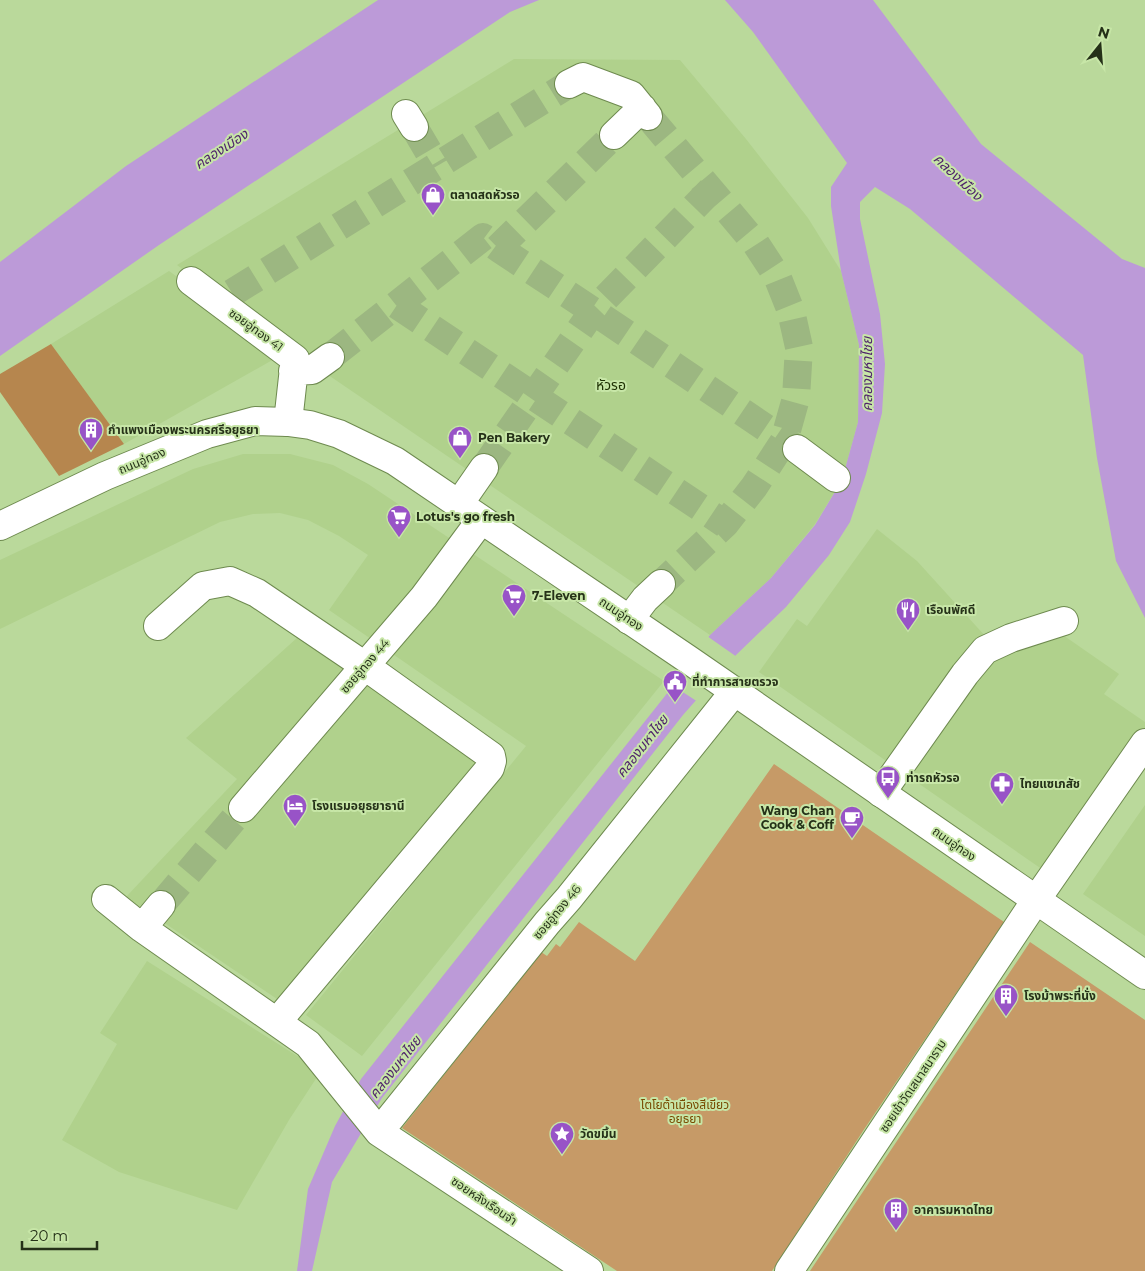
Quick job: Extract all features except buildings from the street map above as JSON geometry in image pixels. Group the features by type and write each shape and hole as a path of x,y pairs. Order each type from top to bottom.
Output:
{"street":[{"path":"569,84 583,77 631,95 645,112 614,135"},
{"name":"ซอยอู่ทอง 41","path":"191,281 225,298 295,359 288,422"},
{"path":"293,371 312,370 330,357"},
{"name":"ถนนอู่ทอง","path":"0,526 105,476 207,434 255,421 288,422 339,434 395,462 459,504 727,686 1145,975"},
{"path":"797,450 836,478"},
{"path":"459,504 484,468"},
{"name":"ซอยอู่ทอง 44","path":"244,808 424,597 481,520"},
{"path":"158,626 203,586 230,581 257,593 365,666 491,756 490,768 277,1022"},
{"path":"629,620 645,599 661,584"},
{"path":"881,793 965,674 985,650 1011,638 1064,621"},
{"name":"ซอยอู่ทอง 46","path":"375,1126 569,898 727,686"},
{"name":"ซอยเข้าวัดเสนาสนาราม","path":"789,1271 1036,900 1145,743"},
{"name":"ซอยหลังเรือนจำ","path":"106,899 142,928 308,1044 375,1126 588,1271"},
{"path":"142,928 161,905"}],"shaded area":[{"path":"514,59 680,60 746,139 808,218 841,271 859,345 858,422 842,480 815,524 771,578 710,635 293,351 177,265"},
{"path":"169,271 283,354 124,444 51,344"},
{"path":"51,344 124,444 59,476 0,392 0,374"},
{"path":"243,454 290,454 333,465 368,484 664,681 362,1056 306,1015 526,746 329,610 368,555 339,536 308,520 280,513 253,514 220,522 0,629 0,560 193,469"},
{"path":"877,529 917,561 986,637 892,765 759,672 797,619 807,626"},
{"path":"1060,633 1119,674 1104,694 1145,722 1145,730 1046,872 905,774 990,656"},
{"path":"298,637 428,726 476,763 280,1001 126,897 237,779 186,738"},
{"path":"1145,805 1145,936 1083,894"},
{"path":"147,961 321,1071 289,1120 237,1210 119,1172 62,1140 117,1044 100,1033"}],"green space":[{"name":"โตโยต้าเมืองสีเขียว อยุธยา","path":"774,764 1004,922 863,1131 772,1271 617,1271 402,1128 541,952 547,956 556,944 560,947 579,922 635,961"},
{"path":"1030,942 1145,1020 1145,1271 810,1271"}],"water":[{"name":"คลองเมือง","path":"378,0 539,0 510,12 159,245 0,356 0,262 126,166"},
{"path":"725,0 873,0 981,144 1122,259 1145,268 1145,618 1116,561 1097,458 1083,355 910,209 875,187 860,202 860,219 880,314 885,364 882,413 866,474 850,522 829,555 786,607 736,655 683,715 382,1098 332,1182 312,1271 297,1271 308,1189 335,1126 361,1079 665,696 710,635 771,578 815,525 842,480 858,422 859,345 841,271 831,206 831,187 847,163 753,32"}],"pier":[{"path":"707,636 737,657 698,702 672,685"}],"tunnel":[{"path":"232,293 569,84"},
{"path":"648,116 756,244 777,276 791,311 799,347 796,398 784,441 754,487 725,524 661,584"},
{"path":"414,127 437,166"},
{"path":"330,357 483,237 498,248 614,135"},
{"path":"484,468 593,311 711,190"},
{"path":"498,248 797,449"},
{"path":"397,305 725,524"},
{"path":"161,905 243,808"}],"place":[{"name":"ตลาดสดหัวรอ","path":"433,216"},
{"name":"กำแพงเมืองพระนครศรีอยุธยา","path":"91,451"},
{"name":"Pen Bakery","path":"460,459"},
{"name":"Lotus's go fresh","path":"399,538"},
{"name":"7-Eleven","path":"514,617"},
{"name":"เรือนพัศดี","path":"908,631"},
{"name":"ที่ทำการสายตรวจ","path":"675,703"},
{"name":"ท่ารถหัวรอ","path":"888,799"},
{"name":"ไทยแซเภสัช","path":"1002,805"},
{"name":"โรงแรมอยุธยาธานี","path":"295,827"},
{"name":"Wang Chan Cook & Coff","path":"852,839"},
{"name":"โรงม้าพระที่นั่ง","path":"1006,1017"},
{"name":"วัดขมิ้น","path":"562,1155"},
{"name":"อาคารมหาดไทย","path":"896,1231"}],"district":[{"name":"หัวรอ","path":"611,385"}],"water label":[{"name":"คลองมหาไชย","path":"867,374"},
{"name":"คลองมหาไชย","path":"642,746"},
{"name":"คลองมหาไชย","path":"395,1067"}]}
